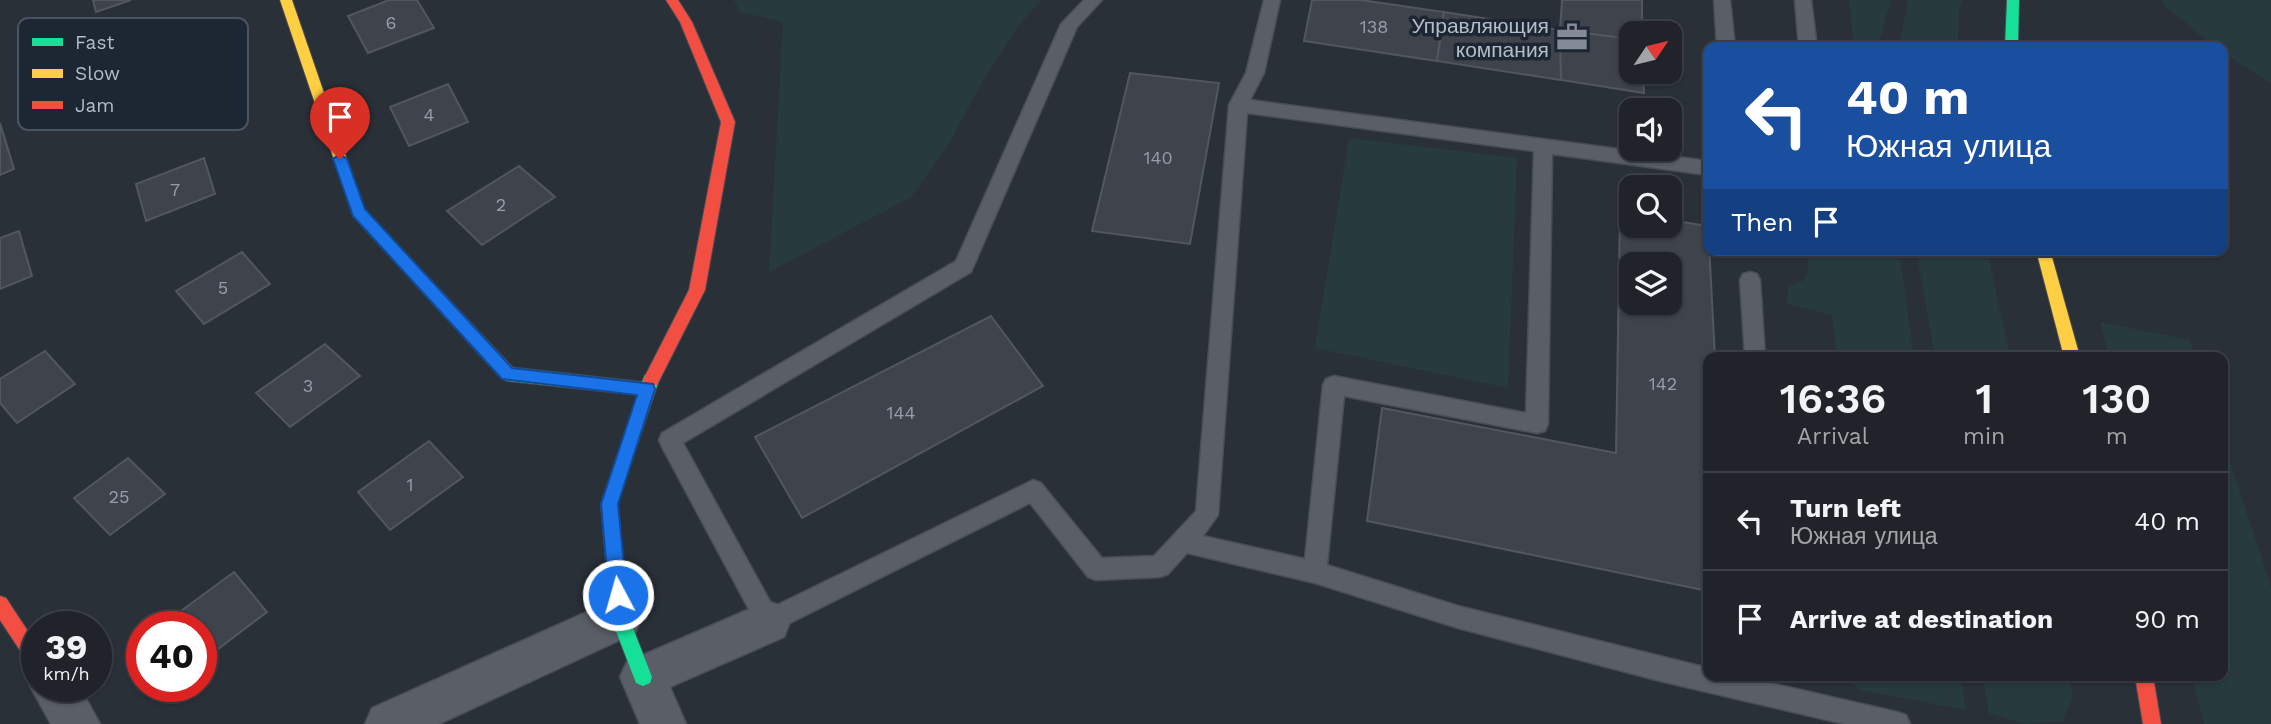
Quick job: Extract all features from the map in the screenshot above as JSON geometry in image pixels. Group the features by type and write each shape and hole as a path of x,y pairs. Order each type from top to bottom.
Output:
{"street":[{"path":"286,0 358,212 508,374 647,389"},
{"path":"663,724 620,618 609,504 647,389 696,290 728,122 687,22 673,0"},
{"path":"2012,0 2012,42"},
{"path":"2045,256 2071,352"},
{"path":"0,604 21,636"},
{"path":"388,724 620,618"},
{"path":"643,677 768,622"},
{"path":"2145,681 2152,724"},
{"path":"63,702 77,724"}],"lane":[{"path":"1094,0 1070,24 964,266 670,440 768,622 1033,490 1096,569 1160,566 1185,542 1207,515 1238,105 1255,73 1272,0"},
{"path":"1722,0 1726,42"},
{"path":"1803,0 1807,42"},
{"path":"1238,105 1703,167"},
{"path":"1315,572 1334,385 1537,424 1543,146"},
{"path":"1750,280 1755,352"},
{"path":"1185,542 1315,572 1458,617 1703,670"},
{"path":"1751,681 1897,724"}],"green space":[{"path":"734,0 1041,0 1019,25 981,84 949,144 911,197 769,272 783,22 740,12"},
{"path":"1849,0 1891,0 1879,42 1854,42"},
{"path":"1908,0 1962,0 1959,9 1958,42 1900,42"},
{"path":"2162,0 2271,0 2271,83 2228,56 2228,42 2209,42 2164,5"},
{"path":"1349,138 1517,158 1508,388 1315,348"},
{"path":"1807,256 1900,256 1913,352 1836,352 1832,315 1786,304 1789,286 1804,280 1808,271"},
{"path":"1917,256 1988,256 2009,352 1934,352"},
{"path":"2100,322 2190,340 2194,352 2108,352"},
{"path":"2228,455 2271,587 2271,724 2204,724 2193,681 2228,681"},
{"path":"1849,681 1962,681 1966,710 1861,690"},
{"path":"1984,681 2071,681 2073,698 2062,721 2024,724 1989,713"}],"building":[{"path":"93,0 131,0 96,12"},
{"path":"389,0 417,0 434,28 368,53 348,16"},
{"path":"1312,0 1361,0 1444,12 1437,61 1304,41"},
{"path":"1562,0 1642,0 1642,21 1619,21 1619,37 1560,30"},
{"path":"1444,12 1560,30 1561,80 1437,61"},
{"path":"1560,30 1619,37 1619,84 1644,84 1644,93 1561,80"},
{"path":"1130,73 1219,83 1190,244 1092,231"},
{"path":"448,84 468,122 409,146 390,107"},
{"path":"0,123 14,169 0,175"},
{"path":"204,158 215,194 146,221 136,184"},
{"path":"519,166 555,197 482,245 447,211"},
{"path":"1682,222 1703,225 1703,256 1710,256 1715,352 1703,352 1703,590 1367,521 1382,408 1616,453 1619,272 1619,315 1682,315 1682,252 1619,252 1620,238 1682,238"},
{"path":"19,231 32,276 0,289 0,238"},
{"path":"242,252 270,284 204,324 176,291"},
{"path":"991,316 1043,386 802,518 755,437"},
{"path":"325,344 360,376 290,427 256,393"},
{"path":"45,351 75,384 17,423 0,403 0,379"},
{"path":"429,441 463,477 390,530 358,492"},
{"path":"128,458 165,494 110,535 74,498"},
{"path":"234,572 267,612 217,650 217,611 181,611"}],"traffic: fast":[{"path":"2012,42 2013,0"},
{"path":"508,374 647,389"},
{"path":"643,677 620,618 609,504 651,380"}],"traffic: slow":[{"path":"286,0 358,212 508,374"},
{"path":"2045,256 2071,352"}],"traffic: jam":[{"path":"651,380 697,290 728,122 686,22 672,0"},
{"path":"0,604 21,636"},
{"path":"2145,681 2152,724"}],"place":[{"name":"Управляющия компания","path":"1572,37"}],"route":[{"path":"340,159 358,212 508,374 647,389 609,504 618,595"}]}
